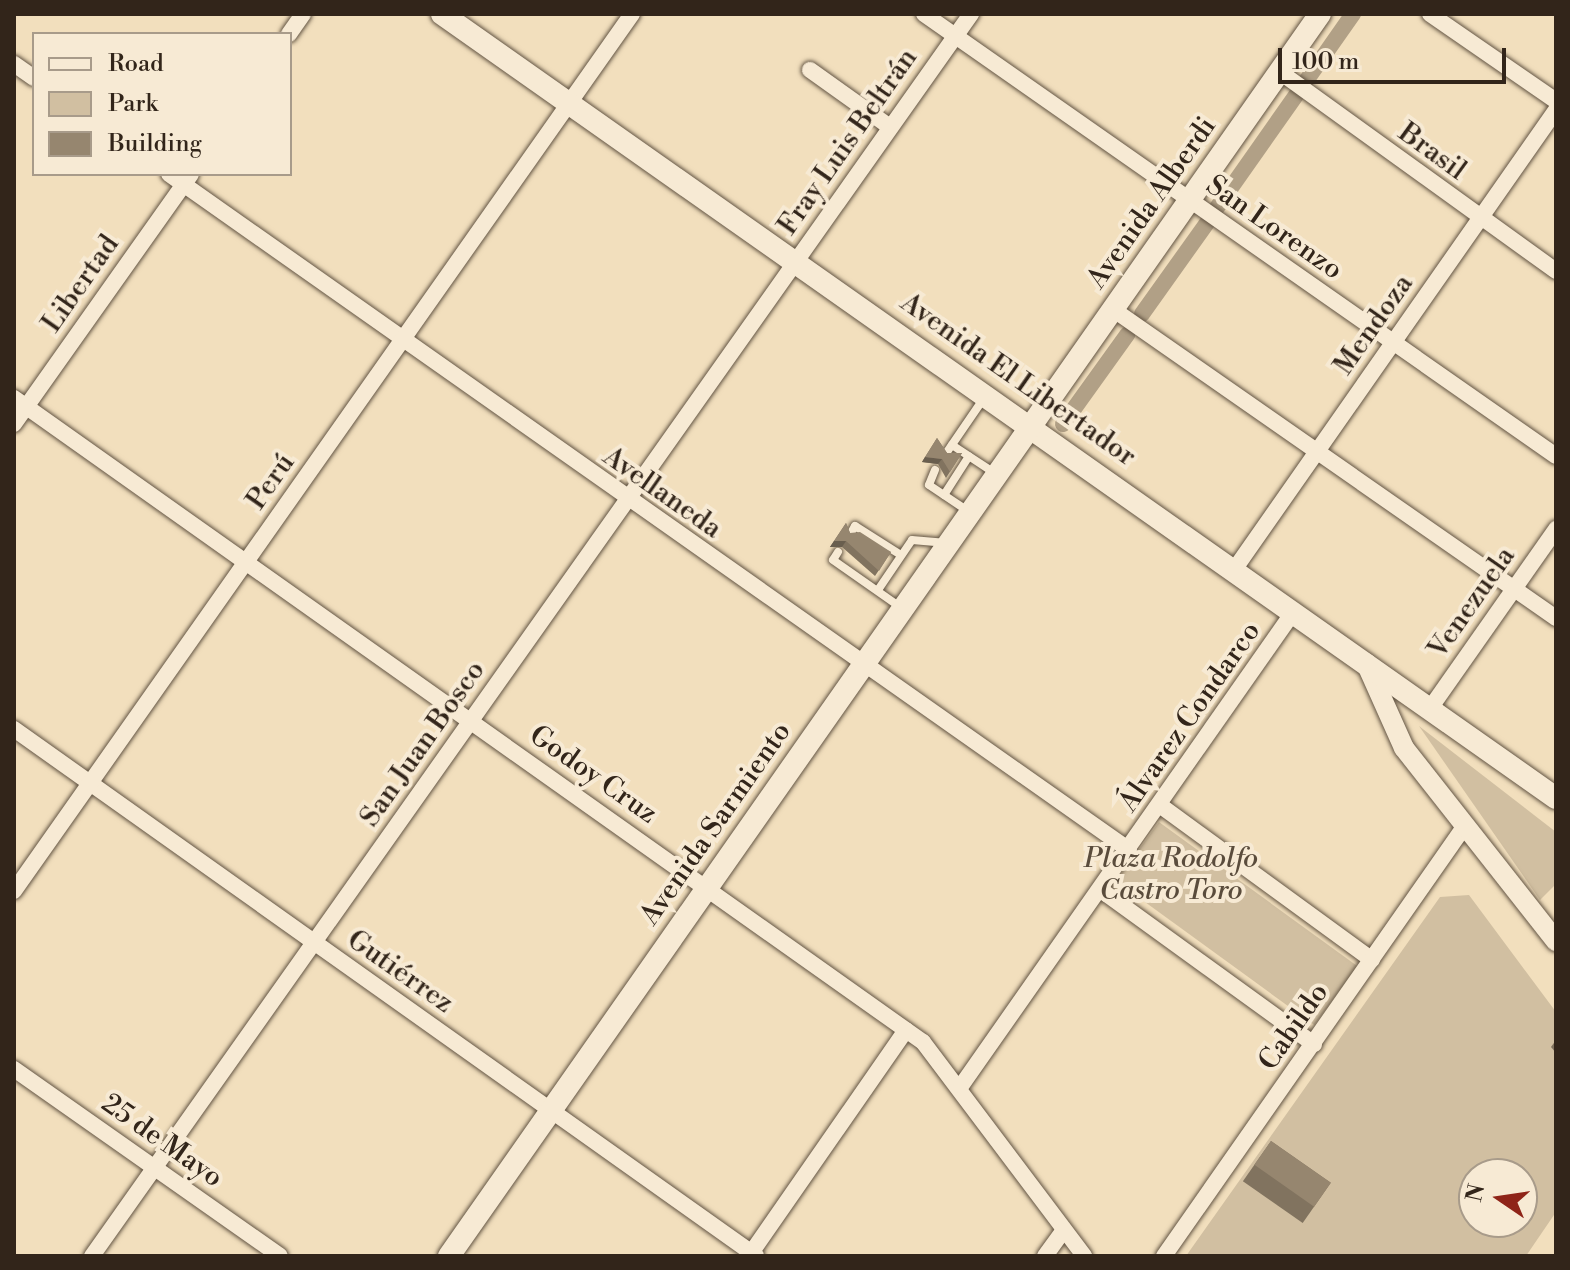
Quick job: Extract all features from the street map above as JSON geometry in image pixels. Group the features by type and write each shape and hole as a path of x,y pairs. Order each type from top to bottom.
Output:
{"main road":[{"name":"Avenida El Libertador","path":"442,14 1032,425 1556,798"},
{"name":"Avenida Alberdi","path":"1032,425 1320,14"},
{"name":"Avenida Sarmiento","path":"449,1256 1032,425"}],"street":[{"path":"290,32 303,14"},
{"name":"Perú","path":"14,891 632,14"},
{"name":"San Lorenzo","path":"924,14 1556,456"},
{"name":"Fray Luis Beltrán","path":"796,261 971,14"},
{"path":"1430,14 1556,101"},
{"path":"14,64 32,77"},
{"path":"810,70 890,127"},
{"name":"Brasil","path":"1280,72 1556,271"},
{"name":"Mendoza","path":"1234,570 1556,110"},
{"name":"Avellaneda","path":"187,179 403,341 627,501 1129,850"},
{"name":"Libertad","path":"14,424 20,402 187,179"},
{"name":"San Juan Bosco","path":"92,1256 796,261"},
{"path":"1114,310 1314,453 1556,618"},
{"name":"Godoy Cruz","path":"20,402 470,722 709,886 906,1030 961,1086 1084,1256"},
{"name":"Venezuela","path":"1431,707 1556,529"},
{"name":"Álvarez Condarco","path":"961,1086 1161,806 1294,611"},
{"path":"1366,663 1404,748 1464,827 1555,937"},
{"name":"Gutiérrez","path":"14,729 752,1255"},
{"path":"1161,806 1372,960"},
{"name":"Cabildo","path":"1164,1256 1464,827"},
{"path":"1101,890 1314,1044"},
{"path":"752,1255 906,1030"},
{"name":"25 de Mayo","path":"14,1069 280,1256"},
{"path":"1045,1256 1063,1231"}],"lane":[{"path":"987,394 950,448 969,456 997,475"},
{"path":"944,495 969,456"},
{"path":"935,470 928,482 971,512"},
{"path":"851,533 855,526 880,547 901,555"},
{"path":"878,590 916,538 948,544"},
{"path":"838,552 833,560 863,574 903,609"}],"green space":[{"path":"1419,726 1556,832 1556,884 1540,900"},
{"name":"Plaza Rodolfo Castro Toro","path":"1159,822 1357,966 1314,1025 1116,881"},
{"path":"1469,895 1556,1012 1556,1212 1526,1256 1186,1256 1440,897"}],"building":[{"path":"937,438 947,453 962,453 950,472 942,459 925,457"},
{"path":"846,523 850,533 860,532 891,552 879,571 846,541 834,541"},
{"path":"1271,1141 1331,1183 1314,1207 1254,1165"}],"waterway":[{"path":"1306,81 1353,14"},
{"path":"1216,209 1296,95"},
{"path":"1142,314 1207,223"},
{"path":"1063,424 1127,335"}]}
